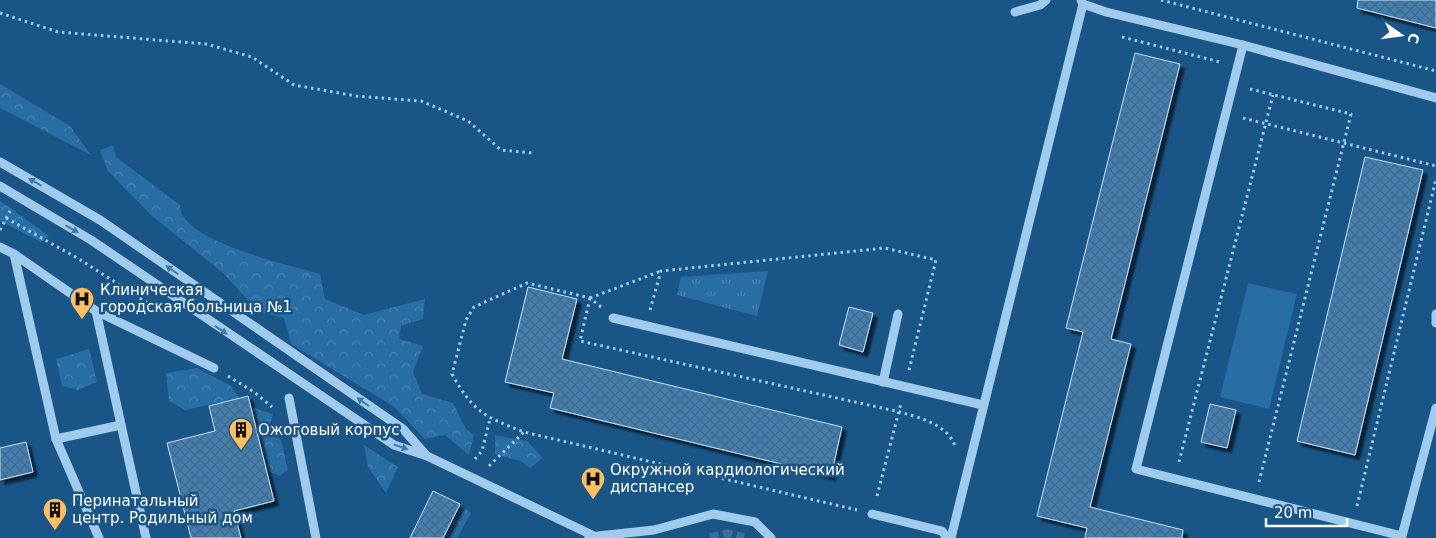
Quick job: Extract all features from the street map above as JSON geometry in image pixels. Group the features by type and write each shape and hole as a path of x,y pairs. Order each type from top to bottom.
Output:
{"lane":[{"path":"1015,12 1040,4 1046,0"},
{"path":"951,538 1082,2 1106,12 1243,45 1436,98"},
{"path":"1243,45 1136,469 1402,536 1436,408"},
{"path":"0,162 100,220 403,429 427,456"},
{"path":"0,186 91,240 394,445 427,456 590,537 617,537 654,530 713,514 755,522 771,538"},
{"path":"0,247 14,254 96,311 214,368"},
{"path":"14,254 56,439 99,538"},
{"path":"96,311 146,538"},
{"path":"883,382 898,314"},
{"path":"1436,314 1436,323"},
{"path":"613,318 983,405"},
{"path":"289,398 292,424 316,538"},
{"path":"56,439 121,425"},
{"path":"872,514 942,532 947,538"}],"path":[{"path":"1164,0 1436,71"},
{"path":"0,13 58,32 206,44 252,57 294,85 356,96 421,101 468,121 500,150 532,153"},
{"path":"1232,85 1351,114 1255,500"},
{"path":"1175,479 1273,95"},
{"path":"1225,114 1436,166"},
{"path":"1352,523 1436,179"},
{"path":"884,248 936,260 904,387 900,412 872,514 524,432 490,419 465,397 452,374 466,320 474,307 527,283 590,298 661,271 884,248"},
{"path":"645,327 661,271"},
{"path":"590,298 580,341 900,412 930,421 951,437 956,451"},
{"path":"214,368 254,392 292,424"},
{"path":"482,451 490,419"},
{"path":"485,471 524,432"}],"green space":[{"path":"0,84 70,126 91,155 0,108"},
{"path":"113,145 116,157 180,205 182,215 193,227 226,245 320,274 325,299 364,315 425,299 423,319 401,326 399,339 423,346 413,372 422,394 453,403 466,429 474,435 469,455 445,435 425,439 393,406 291,344 284,318 259,312 223,273 151,215 108,171 100,150"},
{"path":"0,201 49,236 41,242 0,221"},
{"path":"768,271 757,316 677,295 681,277"},
{"path":"1248,283 1297,294 1269,409 1220,397"},
{"path":"89,349 97,382 78,390 62,386 56,359"},
{"path":"197,368 231,386 239,398 185,410 169,401 166,373"},
{"path":"251,407 273,414 268,432 281,440 288,470 280,476 267,471"},
{"path":"495,435 527,441 543,458 530,468 520,461 495,454"},
{"path":"364,445 398,467 386,493 368,467"},
{"path":"460,504 471,513 457,538 443,538"}],"building":[{"path":"1358,0 1436,0 1436,28 1357,8"},
{"path":"1135,53 1180,64 1111,339 1131,344 1090,507 1183,530 1182,538 1085,538 1087,528 1037,516 1083,332 1066,328"},
{"path":"1365,157 1423,170 1355,455 1297,441"},
{"path":"528,287 577,299 562,359 842,427 831,476 550,408 554,393 505,382"},
{"path":"849,307 873,313 863,352 839,345"},
{"path":"248,396 274,501 234,511 241,538 191,538 167,443 215,431 209,406"},
{"path":"1210,404 1236,410 1227,448 1201,442"},
{"path":"26,442 33,472 0,480 0,448"},
{"path":"433,491 460,504 443,538 410,538"}],"tunnel":[{"path":"710,538 727,534 744,538"}],"place":[{"name":"Клиническая городская больница №1","path":"82,320"},
{"name":"Ожоговый корпус","path":"241,451"},
{"name":"Окружной кардиологический диспансер","path":"593,500"},
{"name":"Перинатальный центр. Родильный дом","path":"55,531"}]}
